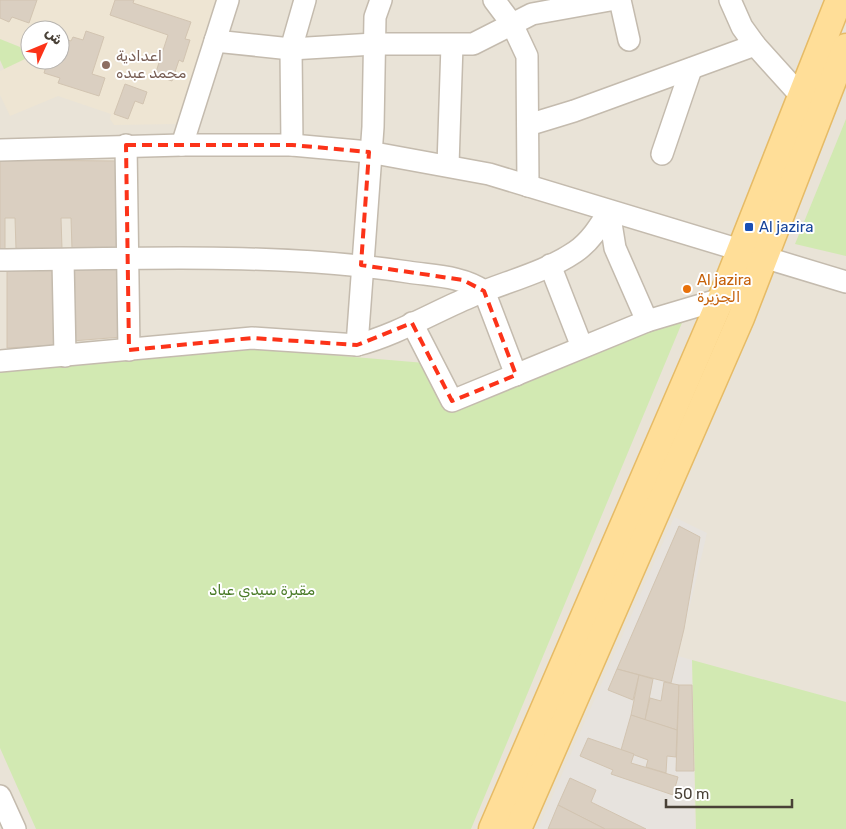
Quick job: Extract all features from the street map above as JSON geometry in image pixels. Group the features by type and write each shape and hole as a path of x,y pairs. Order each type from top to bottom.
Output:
{"main road":[{"path":"492,829 515,815 740,318 752,254 812,104 839,0"},
{"path":"812,104 846,47"},
{"path":"515,815 721,299 752,254"}],"street":[{"path":"182,145 228,0"},
{"path":"292,146 291,48 305,0"},
{"path":"357,345 369,152 373,127 375,17 381,0"},
{"path":"494,0 512,24 527,56 528,186"},
{"path":"214,41 291,48 374,44 473,44 532,14 610,0"},
{"path":"620,0 629,40"},
{"path":"730,0 742,27 755,45 812,104"},
{"path":"448,165 452,45"},
{"path":"528,125 574,111 755,45"},
{"path":"662,154 691,69"},
{"path":"126,144 129,350"},
{"path":"0,149 126,144 292,146 369,152 448,165 528,186 846,282"},
{"path":"0,361 252,338 357,345 370,342 442,308 550,265 576,252 599,229 609,211"},
{"path":"609,211 615,248 647,322"},
{"path":"0,260 298,259 361,265 463,280 484,291 516,375"},
{"path":"63,260 65,356"},
{"path":"550,265 582,347"},
{"path":"439,277 442,308"},
{"path":"412,323 452,401 647,322 721,299"},
{"path":"0,796 14,829"}],"highlighted area":[{"path":"126,145 292,145 369,152 361,265 463,280 484,291 516,375 452,401 412,323 357,345 252,338 129,350"}],"shaded area":[{"path":"0,0 846,0 846,829 0,829"},
{"name":"اعدادية محمد عبده","path":"0,0 220,0 177,124 114,125 110,119 111,114 58,96 10,116 0,95 0,71 20,61 20,70 70,70 70,20 20,20 20,47 0,39"},
{"path":"674,517 707,533 678,656 692,660 695,829 538,829"}],"green space":[{"path":"0,39 20,47 20,61 4,69 0,60"},
{"path":"846,119 846,256 795,244"},
{"name":"مقبرة سيدي عياد","path":"684,318 471,829 36,829 0,748 0,372 259,349 425,363 449,411"},
{"path":"692,660 846,702 846,829 696,829"}],"building":[{"path":"0,0 37,0 30,20 20,20 12,17 9,22 0,18"},
{"path":"115,0 134,0 133,3 191,22 185,39 190,40 183,62 179,60 172,81 155,75 168,35 110,15"},
{"path":"86,31 104,37 92,74 105,78 99,96 58,83 60,78 44,73 45,70 70,70 70,41 73,37 83,40"},
{"path":"125,84 147,92 143,104 135,101 128,119 114,114"},
{"path":"0,160 120,161 120,249 72,249 71,218 61,218 62,249 16,249 15,218 5,218 5,249 0,249"},
{"path":"56,266 57,345 7,348 7,267"},
{"path":"73,266 121,266 122,337 72,341"},
{"path":"679,526 700,537 684,629 671,683 617,669"},
{"path":"617,669 639,675 633,700 608,690"},
{"path":"639,675 653,679 645,720 631,715"},
{"path":"664,682 679,685 677,730 645,720 650,698 661,701"},
{"path":"679,685 692,685 694,771 676,771"},
{"path":"631,715 677,730 676,757 667,756 666,773 646,767 648,760 621,750"},
{"path":"588,738 634,754 631,763 678,777 673,795 611,774 613,770 580,756"},
{"path":"570,778 596,790 591,802 646,829 605,829 558,805"},
{"path":"558,805 605,829 548,829"}],"place":[{"name":"اعدادية محمد عبده","path":"106,65"},
{"name":"Al jazira","path":"749,227"},
{"name":"Al jazira الجزيرة","path":"687,289"}]}
